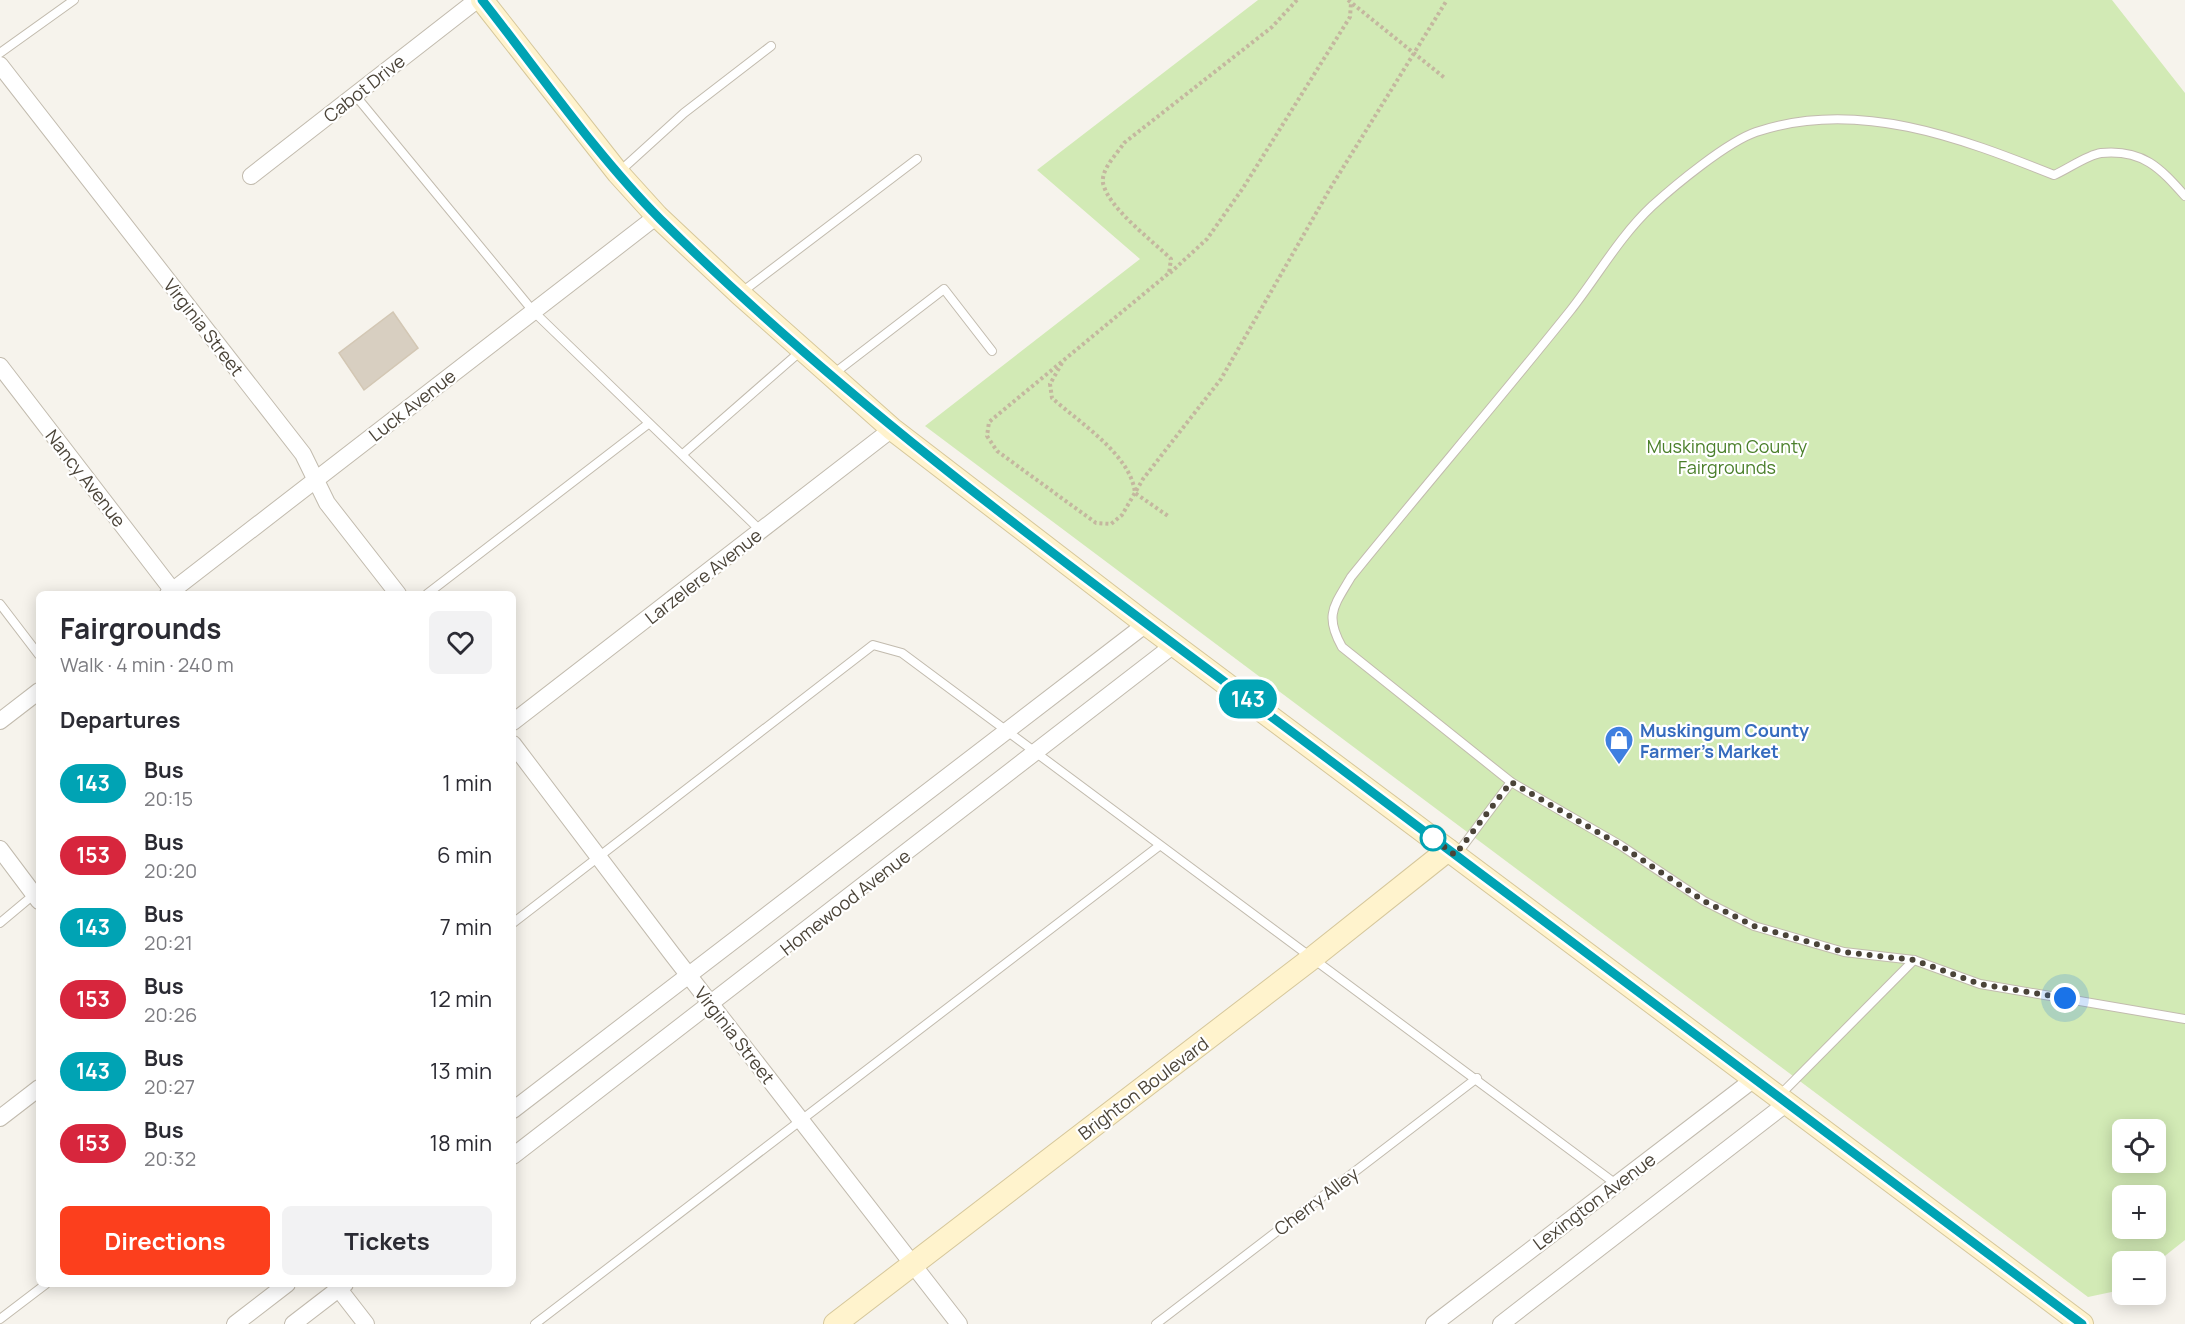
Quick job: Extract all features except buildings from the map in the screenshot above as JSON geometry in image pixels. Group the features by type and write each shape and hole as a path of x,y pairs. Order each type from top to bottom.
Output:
{"street":[{"name":"Cabot Drive","path":"251,176 477,0"},
{"path":"482,0 618,173 657,216 740,294 892,429 1146,624 2082,1324"},
{"name":"Virginia Street","path":"0,65 303,454 327,503 396,591"},
{"name":"Luck Avenue","path":"172,591 657,216"},
{"name":"Nancy Avenue","path":"0,366 170,591"},
{"name":"Larzelere Avenue","path":"516,720 892,429"},
{"name":"Homewood Avenue","path":"516,1108 1146,624"},
{"name":"Homewood Avenue","path":"516,1154 1175,644"},
{"path":"0,721 36,693"},
{"name":"Virginia Street","path":"516,748 711,1005 959,1324"},
{"path":"0,849 36,894"},
{"name":"Brighton Boulevard","path":"835,1324 1452,852"},
{"name":"Lexington Avenue","path":"1434,1324 1754,1079"},
{"path":"0,1118 36,1090"},
{"path":"1501,1324 1783,1100"},
{"path":"235,1324 283,1287"},
{"path":"293,1324 339,1287"},
{"path":"341,1287 366,1324"}],"lane":[{"path":"0,53 74,0"},
{"path":"618,173 684,113 771,46"},
{"path":"355,95 533,311 761,532"},
{"path":"2185,196 2158,166 2134,156 2100,153 2054,175 1974,143 1908,126 1865,120 1813,121 1756,132 1729,146 1651,207 1607,258 1570,310 1351,577 1331,613 1332,630 1342,647 1511,782 1620,845 1704,901 1754,926 1844,952 1914,960 1980,984 2185,1019"},
{"path":"740,294 917,159"},
{"path":"831,375 944,289 992,351"},
{"path":"682,454 803,350"},
{"path":"431,591 648,424"},
{"path":"0,604 36,651"},
{"path":"516,921 873,645 902,653 1311,959 1477,1078 1616,1184"},
{"path":"1452,852 1511,782"},
{"path":"535,1324 1159,846"},
{"path":"0,923 36,896"},
{"path":"1783,1100 1914,960"},
{"name":"Cherry Alley","path":"1156,1324 1477,1078"},
{"path":"0,1319 42,1287"}],"path":[{"path":"1169,273 1171,259 1114,203 1103,183 1106,168 1124,143 1272,27 1297,0"},
{"path":"1349,1 1350,17 1243,188 1207,239 989,422 987,436 998,451 1096,523 1111,524 1122,515 1135,493 1221,379 1331,187 1447,0"},
{"path":"1349,1 1446,79"},
{"path":"1064,359 1050,384 1052,398 1122,460 1133,481 1135,493 1168,516"}],"green space":[{"name":"Muskingum County Fairgrounds","path":"1258,0 2112,0 2185,93 2185,1240 2166,1255 2166,1251 2112,1251 2112,1292 2088,1297 925,426 1140,259 1037,170"}],"bus line":[{"name":"143","path":"482,0 618,173 657,216 740,294 892,429 1146,624 2082,1324"}],"place":[{"name":"Muskingum County Farmer's Market","path":"1619,766"}],"route":[{"path":"1433,838 1430,836 1455,855 1511,782 1620,845 1704,901 1754,926 1844,952 1914,960 1980,984 2065,998"}]}
